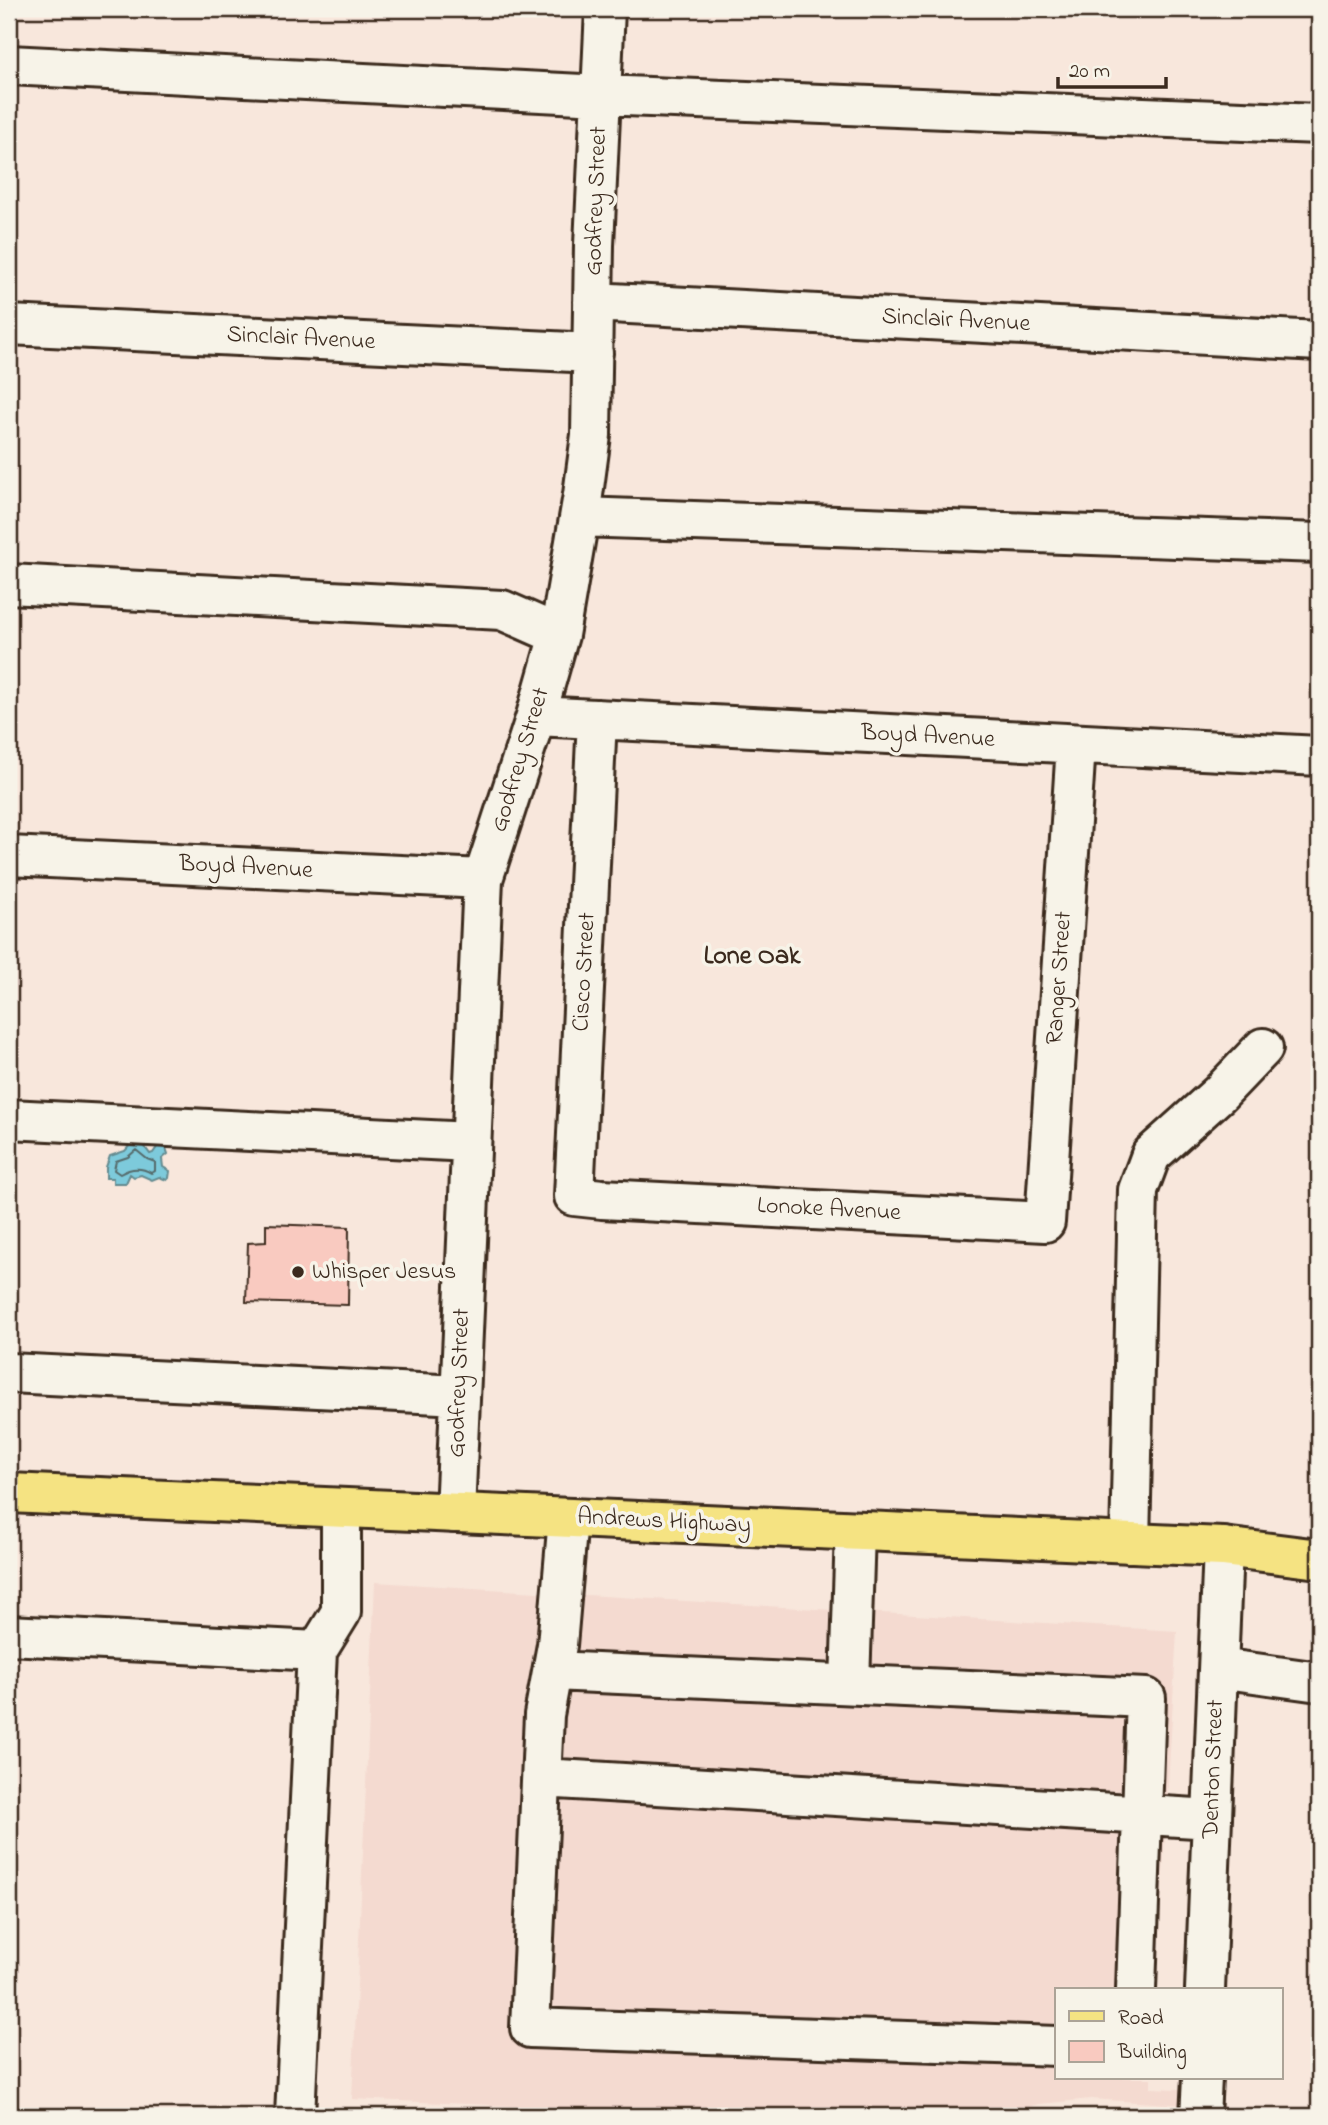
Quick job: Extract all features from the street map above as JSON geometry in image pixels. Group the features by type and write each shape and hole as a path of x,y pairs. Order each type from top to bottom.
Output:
{"main road":[{"name":"Andrews Highway","path":"9,1493 1130,1543 1223,1548 1319,1559"},
{"path":"1223,1548 1319,1547"}],"street":[{"name":"Godfrey Street","path":"455,1513 483,879 536,716 559,635 580,517 591,435 593,302 605,9"},
{"path":"9,65 601,95 1319,124"},
{"name":"Sinclair Avenue","path":"593,302 1319,341"},
{"name":"Sinclair Avenue","path":"9,325 593,353"},
{"path":"580,517 1319,543"},
{"path":"9,584 502,610 559,635"},
{"name":"Boyd Avenue","path":"536,716 1319,756"},
{"name":"Cisco Street","path":"597,719 574,1196 602,1199"},
{"name":"Ranger Street","path":"1044,1211 1076,745"},
{"name":"Boyd Avenue","path":"9,856 483,879"},
{"path":"1130,1543 1138,1190 1151,1155 1219,1094 1263,1048"},
{"path":"9,1119 470,1142"},
{"name":"Lonoke Avenue","path":"602,1199 1045,1222 1044,1211"},
{"path":"9,1373 460,1395"},
{"path":"295,2116 317,1651 341,1612 341,1508"},
{"path":"568,1518 557,1645 544,1715 530,2028 1055,2046"},
{"path":"850,1684 855,1531"},
{"name":"Denton Street","path":"1205,1988 1223,1548"},
{"path":"9,1635 317,1651"},
{"path":"1219,1668 1319,1682"},
{"path":"553,1671 1146,1698 1136,1988"},
{"path":"542,1778 1212,1819"},
{"path":"1200,2116 1202,2080"}],"shaded area":[{"path":"375,1582 1177,1631 1156,1988 1055,1988 1055,2080 1151,2080 1151,2088 1200,2090 1200,2106 1091,2099 1039,2104 993,2116 739,2116 352,2099"}],"water":[{"path":"132,1143 144,1146 150,1154 158,1146 166,1148 168,1154 162,1159 163,1167 170,1171 167,1180 159,1177 152,1180 130,1174 126,1183 113,1183 113,1178 106,1178 110,1156 125,1151"}],"building":[{"name":"Whisper Jesus","path":"266,1224 349,1227 348,1305 246,1302 248,1243 266,1242"}],"place":[{"name":"Whisper Jesus","path":"298,1272"}],"district":[{"name":"Lone Oak","path":"752,957"}]}
